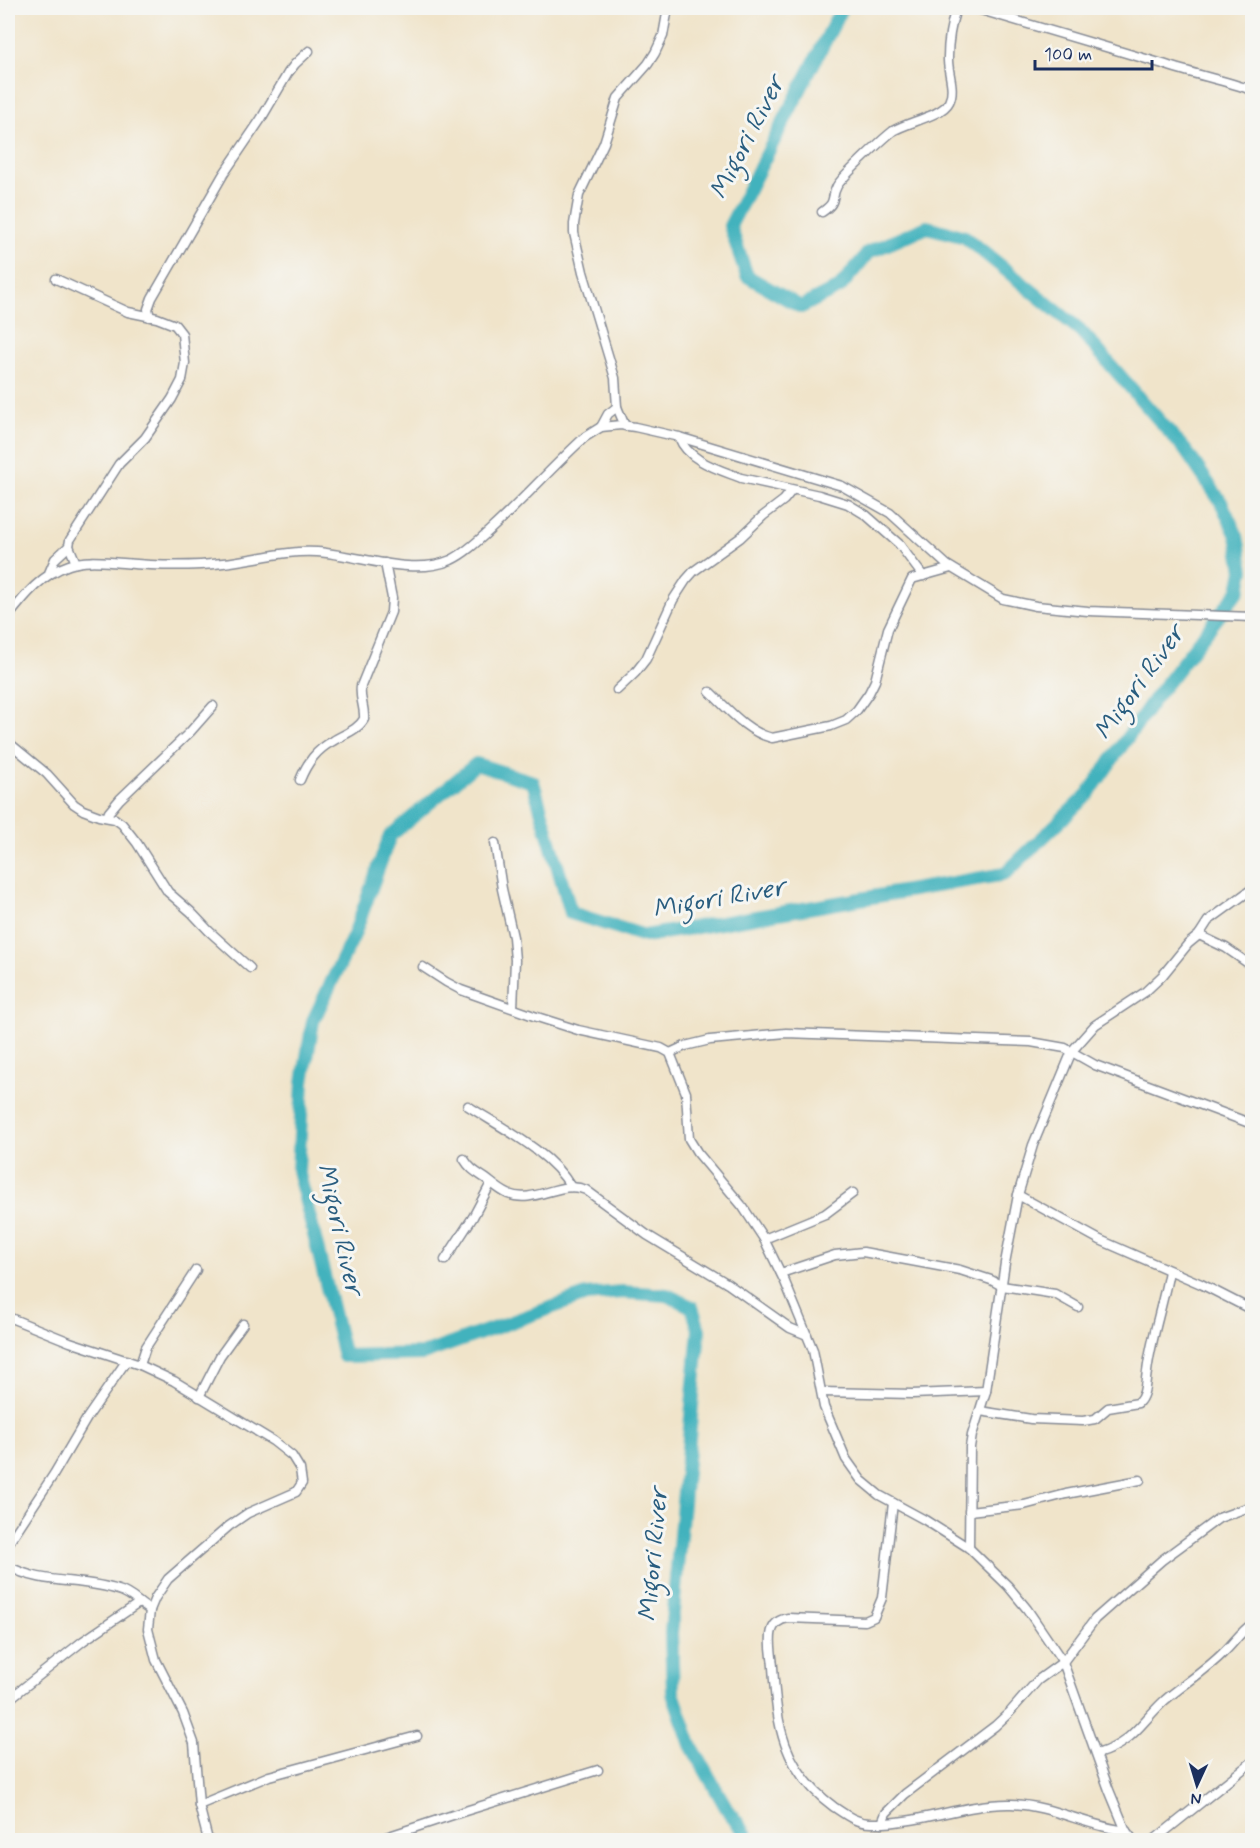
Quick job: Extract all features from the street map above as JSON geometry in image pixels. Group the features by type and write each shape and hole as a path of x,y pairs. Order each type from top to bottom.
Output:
{"street":[{"path":"625,426 617,407 615,378 583,272 574,224 579,195 604,143 618,98 655,53 663,36 668,8"},
{"path":"822,212 831,204 840,183 888,135 947,105 952,92 948,57 950,31 957,8"},
{"path":"974,8 1252,90"},
{"path":"150,317 148,309 152,298 223,175 261,119 288,73 309,51"},
{"path":"49,573 53,562 69,546 78,527 119,464 145,438 172,399 182,380 185,363 180,330 171,323 122,310 56,279"},
{"path":"8,617 35,585 49,573 76,563 195,566 306,552 422,567 452,560 499,522 575,446 601,427 608,414 617,407"},
{"path":"601,427 625,426 679,437 842,486 890,513 951,568 1004,599 1036,606 1088,611 1252,617"},
{"path":"679,437 686,452 741,478 840,501 866,515 899,543 923,576"},
{"path":"617,690 646,659 673,600 686,580 740,538 784,500 792,490"},
{"path":"69,546 76,563"},
{"path":"300,780 316,753 330,742 354,729 364,719 364,707 360,695 361,686 392,605 385,564"},
{"path":"710,692 741,721 764,736 772,738 831,726 846,720 857,710 869,693 888,629 912,579 951,568"},
{"path":"107,817 120,799 190,732 213,706"},
{"path":"8,742 47,774 74,804 99,816 115,819 129,831 168,892 250,968"},
{"path":"495,843 513,937 515,960 513,1008"},
{"path":"969,1548 970,1447 986,1391 1018,1195 1032,1145 1072,1052 1081,1039 1095,1025 1145,992 1162,976 1188,944 1200,935 1208,921 1252,889"},
{"path":"1200,935 1226,948 1252,966"},
{"path":"423,967 453,986 478,997 578,1030 653,1046 670,1053 686,1093 688,1131 693,1146 735,1197 764,1239 781,1273 813,1350 830,1425 854,1472 871,1489 969,1548 1008,1586 1047,1637 1063,1662 1109,1790 1126,1831 1133,1840"},
{"path":"670,1053 684,1046 710,1040 786,1033 1031,1042 1065,1048 1095,1065 1252,1124"},
{"path":"468,1106 548,1160 562,1172 571,1187"},
{"path":"464,1159 471,1169 507,1194 529,1197 559,1188 571,1187 586,1190 647,1235 728,1284 790,1328 807,1335"},
{"path":"445,1260 473,1217 490,1183"},
{"path":"764,1239 818,1218 853,1193"},
{"path":"1018,1195 1100,1240 1222,1294 1252,1310"},
{"path":"781,1273 835,1255 863,1252 960,1270 1002,1286 1055,1294 1078,1307"},
{"path":"140,1365 146,1347 196,1270"},
{"path":"980,1411 1031,1419 1083,1421 1095,1419 1108,1408 1138,1403 1143,1394 1153,1334 1164,1300 1169,1271"},
{"path":"8,1317 70,1342 128,1360 174,1381 273,1441 292,1456 300,1470 302,1483 296,1492 248,1513 229,1526 168,1579 154,1598 150,1610 148,1629 156,1660 183,1713 194,1743 200,1805 208,1840"},
{"path":"199,1397 220,1356 243,1324"},
{"path":"8,1544 87,1418 128,1360"},
{"path":"822,1392 912,1394 986,1391"},
{"path":"969,1511 1024,1505 1066,1494 1140,1480"},
{"path":"893,1503 882,1598 874,1617 865,1620 788,1618 775,1622 771,1634 778,1721 785,1746 797,1770 826,1801 846,1815 862,1822 926,1817 984,1806 1013,1804 1052,1810 1103,1827 1126,1831"},
{"path":"882,1822 886,1813 905,1794 995,1726 1038,1680 1063,1662 1095,1619 1162,1560 1219,1518 1252,1506"},
{"path":"8,1566 50,1579 121,1590 150,1610"},
{"path":"8,1700 83,1641 140,1603"},
{"path":"1097,1754 1133,1735 1164,1701 1206,1669 1225,1652 1239,1634 1252,1624"},
{"path":"200,1805 269,1776 417,1736"},
{"path":"1154,1840 1252,1762"},
{"path":"377,1840 598,1770"}],"waterway":[{"name":"Migori River","path":"750,1840 727,1809 691,1745 673,1693 671,1633 699,1330 692,1307 667,1295 622,1292 586,1295 423,1354 344,1356 298,1170 303,1082 313,1021 354,935 390,836 476,764 533,782 571,913 645,936 1005,874 1088,794 1155,698 1239,590 1243,570 1237,536 1221,502 1186,451 1080,330 965,237 927,227 869,252 840,287 801,307 747,276 730,226 842,8"}]}
